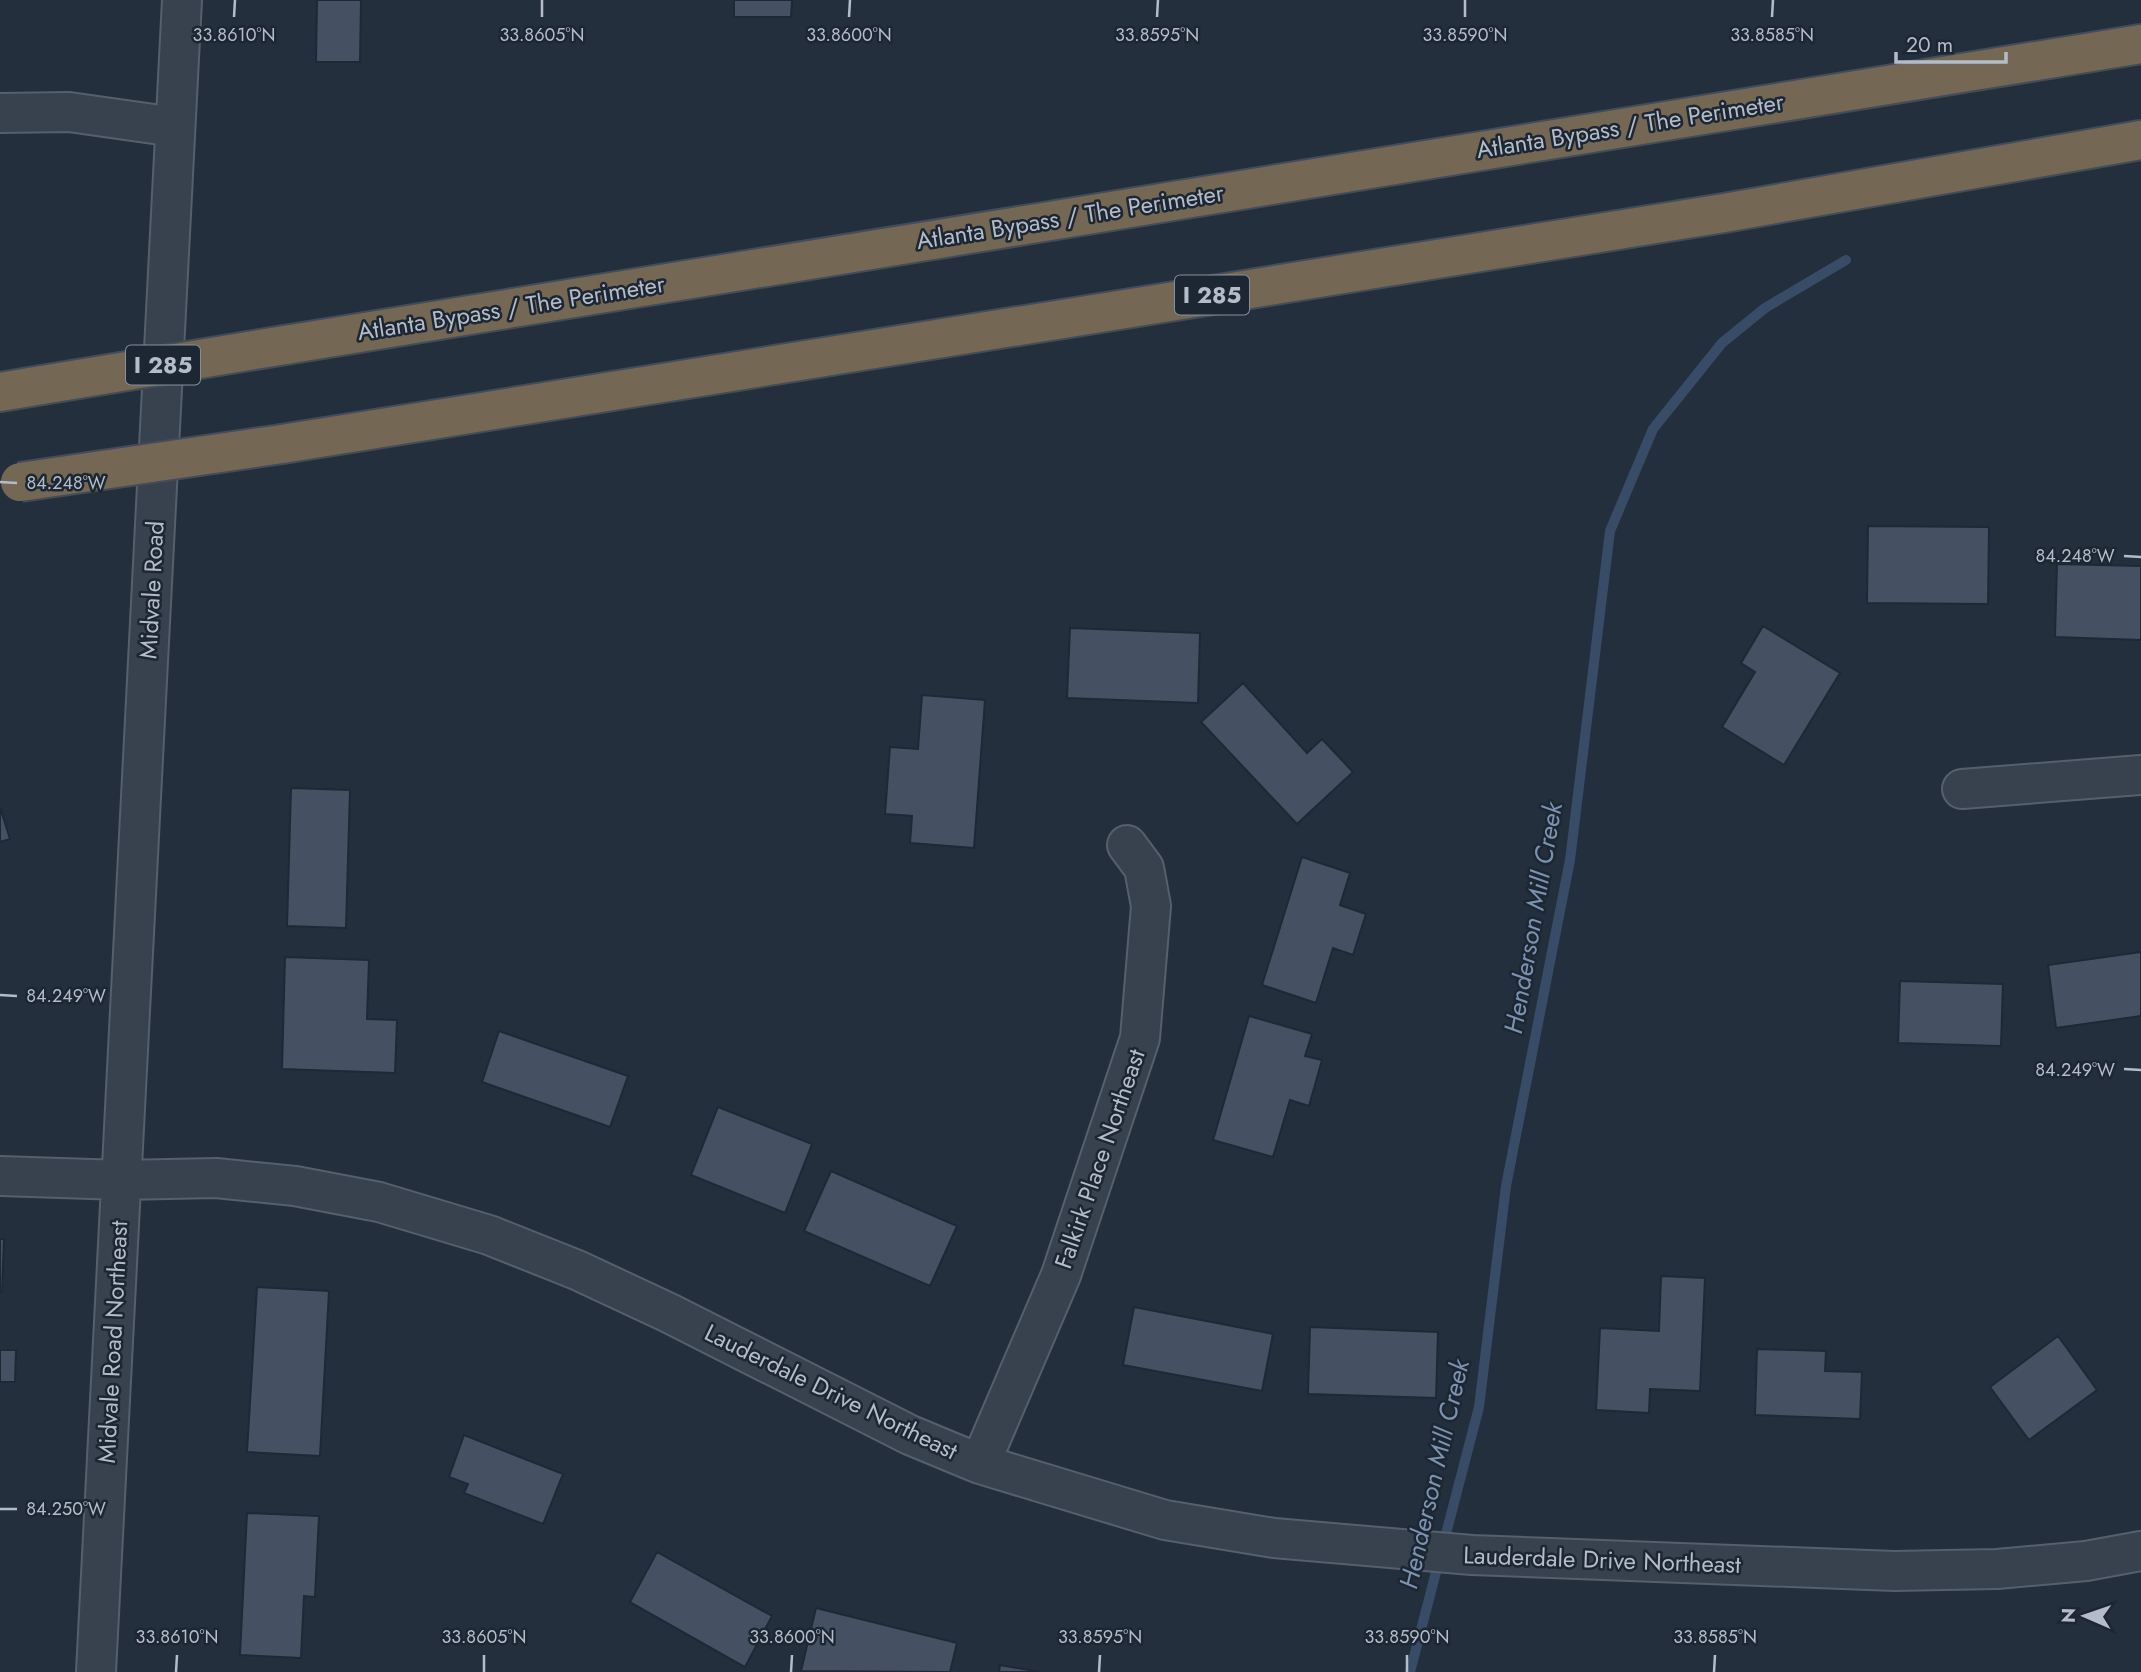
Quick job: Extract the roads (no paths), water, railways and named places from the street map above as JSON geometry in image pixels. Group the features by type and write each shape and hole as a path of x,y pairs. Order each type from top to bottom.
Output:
{"highway":[{"name":"Atlanta Bypass / The Perimeter","path":"0,392 2141,44"},
{"name":"I 285","path":"10,483 282,443 1724,213 2141,140"}],"street":[{"name":"Midvale Road","path":"121,1180 182,0"},
{"path":"0,113 69,112 175,127"},
{"path":"1962,789 2141,775"},
{"name":"Falkirk Place Northeast","path":"980,1464 1061,1275 1140,1038 1151,906 1144,868 1127,845"},
{"name":"Lauderdale Drive Northeast","path":"0,1176 121,1180 216,1178 295,1186 379,1202 489,1235 577,1270 669,1313 910,1435 980,1464 1165,1520 1274,1538 1472,1555 1894,1571 1997,1569 2086,1561 2141,1551"},
{"name":"Midvale Road Northeast","path":"96,1672 121,1180"}],"waterway":[{"name":"Henderson Mill Creek","path":"1410,1672 1479,1407 1506,1186 1570,860 1610,531 1653,429 1722,343 1765,308 1846,260"}]}
